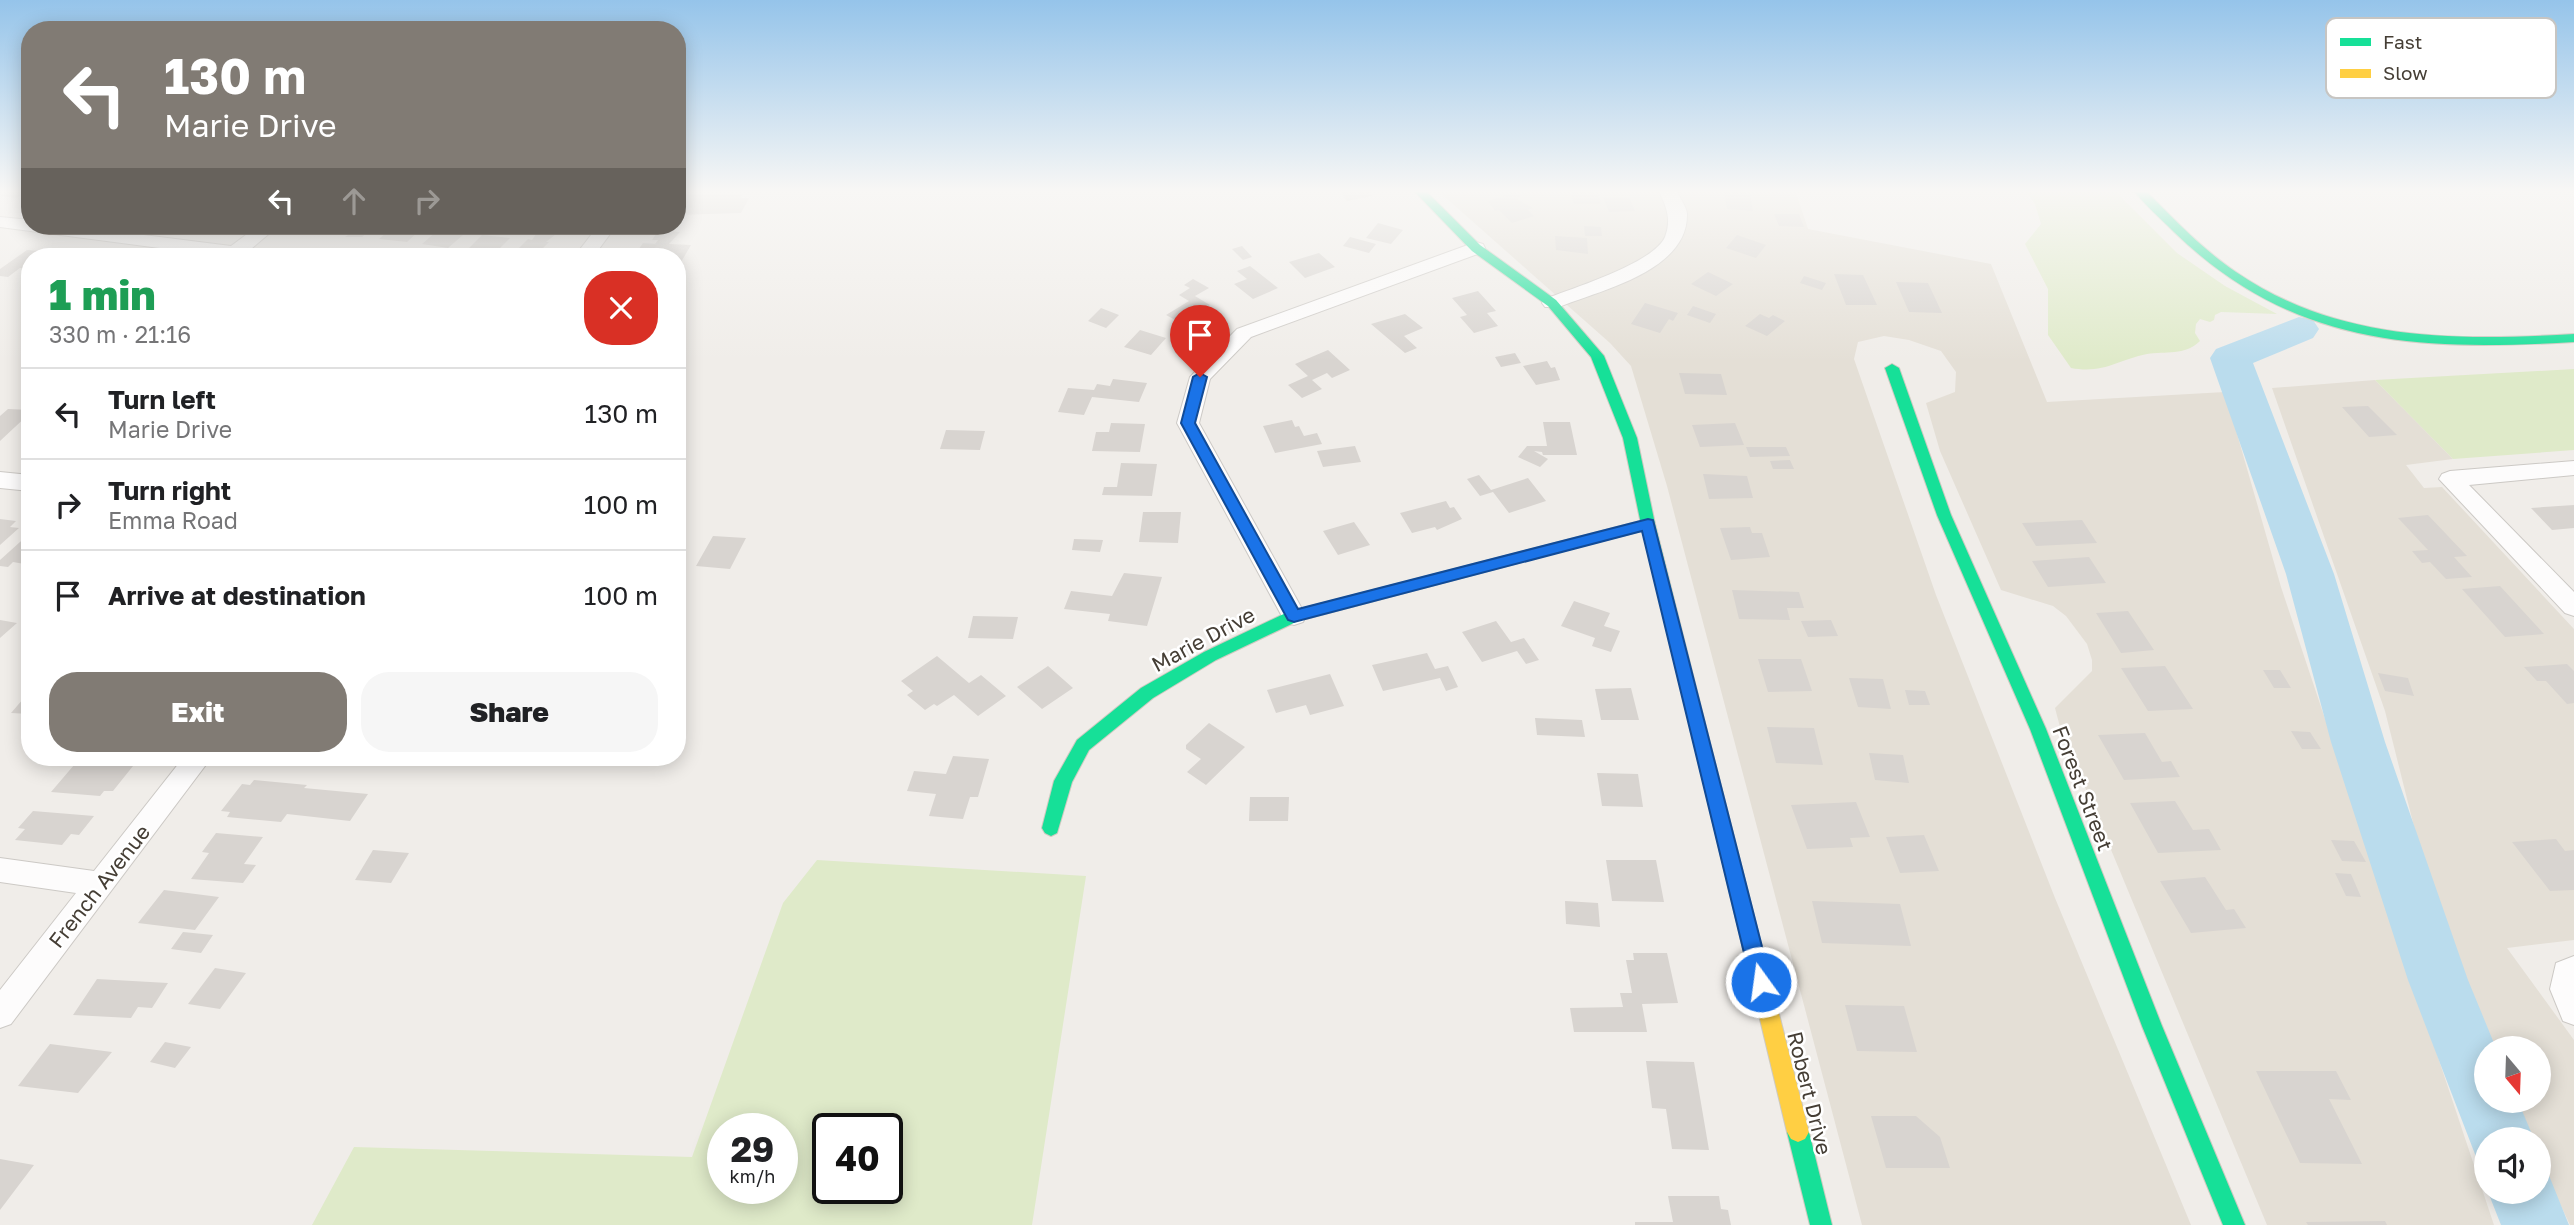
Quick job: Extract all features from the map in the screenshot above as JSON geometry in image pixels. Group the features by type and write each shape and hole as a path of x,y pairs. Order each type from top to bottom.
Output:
{"street":[{"path":"1552,303 1651,263 1666,247"},
{"path":"2202,247 2231,274 2285,304 2320,318 2380,334 2421,341 2479,343 2574,338"},
{"name":"Robert Drive","path":"1476,248 1552,303 1597,356 1630,438 1648,524 1821,1225"},
{"path":"1294,616 1188,423 1200,377 1244,333 1476,248"},
{"name":"Forest Street","path":"1892,368 1944,515 2038,729 2152,1026 2234,1225"},
{"path":"2574,468 2449,479 2574,607"},
{"path":"0,480 21,483"},
{"name":"Marie Drive","path":"1051,828 1063,781 1083,745 1147,693 1210,656 1294,616 1648,524"},
{"name":"French Avenue","path":"0,1014 192,766"},
{"path":"0,870 100,884"},
{"path":"2574,970 2567,973 2565,989 2574,1011"}],"shaded area":[{"path":"1502,247 1903,247 1991,264 2047,402 2225,392 2281,587 2474,1165 2474,1204 2487,1204 2494,1225 2267,1225 2060,727 2055,708 2092,671 2087,644 2066,616 2053,606 2001,590 1940,451 1926,403 1955,392 1956,372 1941,351 1909,340 1884,336 1858,342 1854,359 1936,595 2055,898 2191,1225 1862,1225 1667,486 1631,366 1610,343"},
{"path":"2375,380 2453,459 2406,465 2424,488 2442,487 2574,629 2574,940 2507,948 2574,1040 2574,1225 2570,1225 2551,1185 2551,1127 2524,1127 2518,1113 2552,1113 2552,1036 2483,1036 2445,950 2385,711 2272,388"}],"green space":[{"path":"2027,247 2171,247 2225,286 2277,314 2221,312 2210,322 2200,319 2195,333 2200,341 2188,349 2147,354 2101,368 2071,368 2048,335 2048,289"},
{"path":"2574,369 2574,450 2453,459 2375,380"},
{"path":"817,860 1086,876 1032,1225 312,1225 354,1147 692,1157 707,1115 707,1204 798,1204 798,1113 708,1113 783,903"}],"building":[{"path":"690,247 686,254 686,248 640,248"},
{"path":"1243,247 1252,257 1243,260 1232,249"},
{"path":"1347,247 1374,247 1369,253"},
{"path":"1556,247 1588,247 1588,254 1556,250"},
{"path":"1727,247 1764,247 1756,258"},
{"path":"1319,253 1335,267 1305,278 1289,262"},
{"path":"21,254 21,268 8,277 0,276 0,269"},
{"path":"1250,266 1278,288 1253,299 1234,284 1247,279 1237,271"},
{"path":"1708,272 1733,284 1716,296 1691,284"},
{"path":"1834,274 1863,275 1877,305 1846,305"},
{"path":"1804,276 1826,283 1822,290 1800,283"},
{"path":"1193,279 1209,288 1195,296 1210,305 1202,310 1206,312 1188,323 1181,323 1166,315 1189,301 1179,295 1190,288 1184,285"},
{"path":"1896,282 1928,283 1942,313 1909,312"},
{"path":"1478,291 1496,311 1487,313 1498,326 1474,333 1460,317 1467,315 1452,298"},
{"path":"1645,303 1678,313 1673,321 1669,319 1660,333 1631,324"},
{"path":"1693,306 1716,314 1710,323 1687,315"},
{"path":"1101,308 1119,315 1106,328 1088,321"},
{"path":"1405,314 1423,328 1404,336 1417,348 1405,353 1371,324"},
{"path":"1760,314 1769,318 1773,315 1785,321 1767,336 1745,326"},
{"path":"1140,330 1166,338 1151,355 1124,347"},
{"path":"1328,350 1350,370 1332,378 1327,373 1312,380 1322,389 1302,398 1288,385 1308,376 1295,364"},
{"path":"1515,353 1521,363 1501,367 1495,357"},
{"path":"1547,361 1551,368 1555,367 1560,380 1536,385 1523,366"},
{"path":"1679,373 1721,374 1727,395 1685,394"},
{"path":"1113,379 1147,383 1139,402 1092,397 1084,415 1058,412 1068,388 1094,390 1097,384 1110,386"},
{"path":"2368,406 2397,435 2369,437 2342,407"},
{"path":"8,409 21,410 21,421 0,441 0,416"},
{"path":"1292,420 1304,436 1317,433 1322,444 1275,453 1263,426"},
{"path":"1543,422 1570,422 1577,455 1543,455 1542,452 1534,451 1548,459 1540,467 1518,457 1527,446 1547,446"},
{"path":"1111,423 1145,424 1140,452 1092,451 1096,432 1109,432"},
{"path":"1735,423 1744,445 1700,447 1692,425"},
{"path":"946,430 985,431 980,450 940,449"},
{"path":"1355,446 1361,462 1323,467 1317,451"},
{"path":"1746,447 1786,447 1790,456 1750,457"},
{"path":"1790,460 1794,469 1773,469 1770,461"},
{"path":"1121,463 1157,464 1152,496 1102,495 1104,487 1117,487"},
{"path":"1703,474 1747,476 1753,498 1709,499"},
{"path":"1479,475 1491,490 1528,478 1546,501 1509,513 1493,492 1480,496 1467,479"},
{"path":"1446,501 1462,519 1437,530 1435,527 1412,533 1400,513"},
{"path":"2574,505 2574,528 2552,530 2531,508"},
{"path":"1143,512 1181,512 1178,543 1139,542"},
{"path":"2428,515 2467,556 2454,557 2472,577 2446,579 2430,562 2422,563 2412,551 2428,550 2398,518"},
{"path":"0,519 16,521 10,527 19,528 0,545"},
{"path":"2082,520 2097,543 2036,546 2022,523"},
{"path":"1354,522 1370,545 1338,555 1323,531"},
{"path":"1750,527 1752,533 1762,533 1770,557 1731,560 1720,528"},
{"path":"713,536 746,538 730,569 696,566"},
{"path":"1074,539 1103,540 1100,552 1072,550"},
{"path":"21,541 21,563 13,562 8,567 0,566 0,560"},
{"path":"2089,557 2106,583 2048,587 2032,561"},
{"path":"1124,573 1162,577 1147,626 1108,621 1110,614 1064,609 1071,591 1112,596"},
{"path":"2500,586 2544,634 2505,637 2462,589"},
{"path":"1732,590 1799,592 1804,608 1787,608 1790,620 1739,619"},
{"path":"1574,601 1610,613 1604,626 1620,631 1611,652 1592,646 1595,638 1561,626"},
{"path":"2128,611 2154,650 2121,653 2096,613"},
{"path":"973,616 1018,617 1013,639 968,638"},
{"path":"0,620 17,623 0,638"},
{"path":"1831,620 1838,636 1808,637 1801,621"},
{"path":"1496,621 1511,642 1524,638 1539,660 1526,664 1517,651 1482,662 1462,632"},
{"path":"1427,653 1435,669 1448,666 1458,687 1446,691 1440,678 1383,691 1372,665"},
{"path":"937,656 969,683 981,675 1006,696 978,716 954,695 925,710 907,695 913,691 901,681"},
{"path":"1758,659 1801,659 1812,691 1768,692"},
{"path":"2567,664 2574,671 2574,703 2567,704 2546,681 2537,681 2524,667"},
{"path":"1048,666 1073,688 1042,709 1017,687"},
{"path":"2165,666 2193,709 2148,711 2121,668"},
{"path":"2263,670 2280,670 2291,688 2274,688"},
{"path":"2378,673 2408,678 2414,696 2385,691"},
{"path":"1330,674 1344,706 1310,715 1306,705 1276,713 1267,690"},
{"path":"1849,678 1883,679 1891,709 1858,707"},
{"path":"1631,688 1639,720 1601,720 1595,689"},
{"path":"1905,690 1925,691 1930,705 1909,705"},
{"path":"21,701 21,714 11,713"},
{"path":"1535,718 1582,720 1585,737 1537,735"},
{"path":"1209,723 1245,747 1206,785 1187,772 1201,759 1186,749 1186,745"},
{"path":"1767,727 1814,728 1823,765 1776,763"},
{"path":"2291,731 2310,732 2321,749 2302,749"},
{"path":"2145,733 2162,762 2171,761 2180,777 2124,780 2098,735"},
{"path":"1869,753 1903,755 1909,783 1875,780"},
{"path":"953,756 989,759 978,797 970,797 963,819 929,816 936,794 907,791 914,771 946,774"},
{"path":"73,766 133,766 113,791 104,791 100,796 51,792"},
{"path":"1597,773 1638,774 1643,807 1602,806"},
{"path":"254,780 368,794 350,821 287,814 281,822 227,817 230,812 221,811 242,784 250,785"},
{"path":"1250,797 1289,797 1288,821 1249,821"},
{"path":"2175,801 2193,830 2209,829 2221,850 2158,853 2130,803"},
{"path":"1856,802 1870,837 1850,838 1853,847 1807,849 1791,805"},
{"path":"33,811 94,816 79,835 71,834 62,845 15,840 25,829 18,828"},
{"path":"216,833 263,837 244,864 256,865 243,883 191,879 209,853 202,852"},
{"path":"1924,835 1939,871 1900,873 1886,837"},
{"path":"2556,839 2565,851 2574,850 2574,890 2550,891 2512,842"},
{"path":"2331,840 2354,841 2366,862 2342,861"},
{"path":"373,850 409,853 391,883 355,880"},
{"path":"1606,860 1656,860 1664,902 1612,901"},
{"path":"2335,873 2351,874 2361,897 2346,896"},
{"path":"2205,877 2226,910 2234,909 2246,928 2191,933 2160,881"},
{"path":"164,890 219,897 195,930 138,923"},
{"path":"1565,901 1598,903 1600,927 1566,924"},
{"path":"1812,901 1900,904 1911,946 1822,943"},
{"path":"183,932 213,935 201,953 171,949"},
{"path":"1633,953 1667,953 1678,1003 1642,1004 1647,1032 1574,1032 1570,1008 1623,1007 1620,993 1632,993 1626,960 1634,960"},
{"path":"215,968 246,973 220,1009 188,1004"},
{"path":"97,979 168,983 152,1008 138,1007 131,1018 73,1015"},
{"path":"1845,1005 1904,1006 1917,1052 1857,1051"},
{"path":"165,1042 191,1047 175,1068 150,1062"},
{"path":"50,1044 112,1052 78,1093 18,1086"},
{"path":"1646,1061 1694,1062 1709,1150 1672,1149 1666,1109 1652,1108"},
{"path":"2256,1071 2336,1071 2351,1100 2329,1099 2362,1164 2300,1163"},
{"path":"1871,1116 1916,1116 1940,1137 1950,1168 1886,1168"},
{"path":"0,1159 34,1165 0,1210"},
{"path":"1668,1196 1719,1196 1721,1209 1728,1210 1731,1225 1635,1225 1635,1222 1673,1222"},
{"path":"2385,1221 2387,1225 2308,1225 2306,1222"}],"waterway":[{"path":"2299,329 2230,358 2310,574 2358,742 2438,980 2496,1127"},
{"path":"2527,1204 2535,1225"}],"traffic: fast":[{"path":"1475,247 1552,303 1597,356 1630,438 1648,524 1697,723"},
{"path":"2197,247 2234,276 2274,300 2315,318 2356,330 2441,341 2574,338"},
{"path":"1892,368 1944,515 2038,729 2152,1026 2234,1225"},
{"path":"1051,828 1063,781 1083,745 1147,693 1210,656 1294,616 1532,554"},
{"path":"1798,1132 1821,1225"}],"traffic: slow":[{"path":"1532,554 1648,524"},
{"path":"1697,723 1798,1132"}],"route":[{"path":"1200,377 1188,423 1294,616 1648,524 1761,982"}]}
